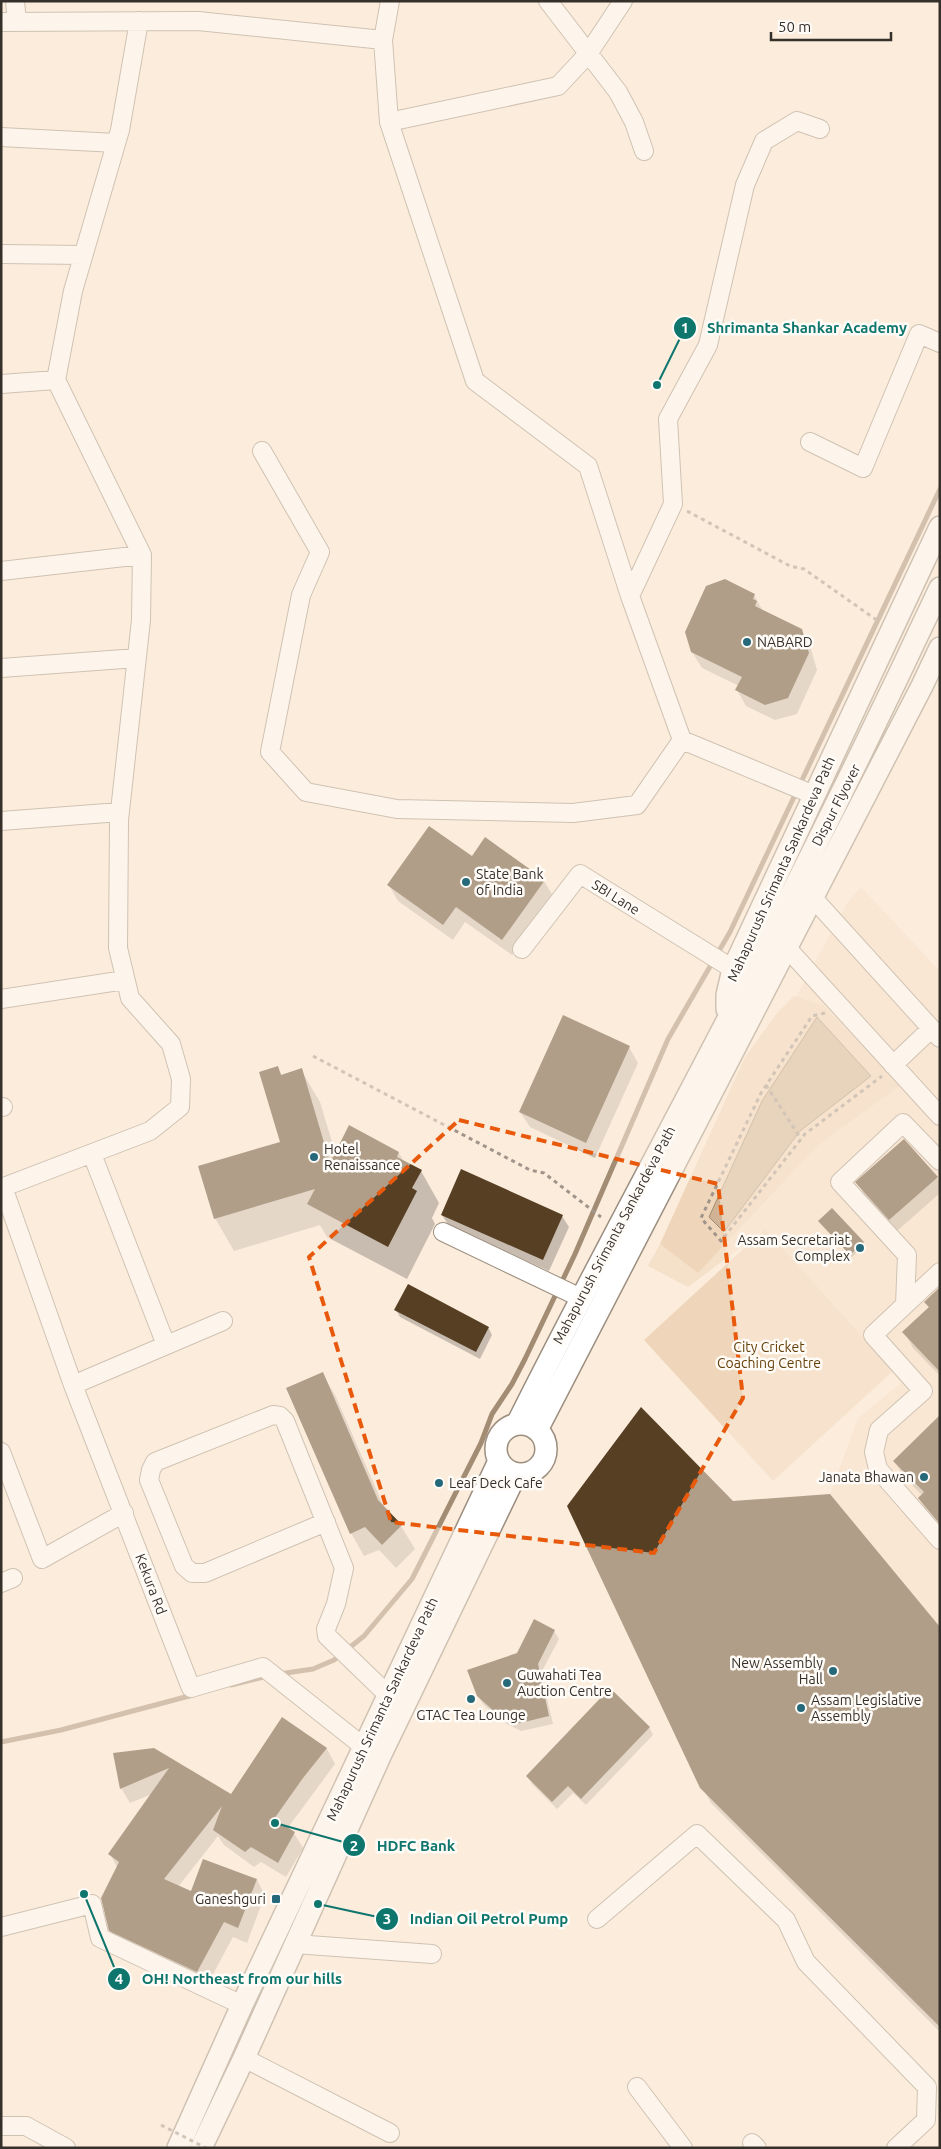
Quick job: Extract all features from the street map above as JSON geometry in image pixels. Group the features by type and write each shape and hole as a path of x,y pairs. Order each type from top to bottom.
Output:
{"main road":[{"name":"Mahapurush Srimanta Sankardeva Path","path":"527,1427 575,1295 727,1020 727,966 940,527"},
{"name":"Dispur Flyover","path":"727,1020 865,747 940,588"},
{"name":"Mahapurush Srimanta Sankardeva Path","path":"527,1427 787,948 940,648"},
{"path":"922,686 940,673"},
{"path":"509,1427 527,1427 544,1440 545,1457 535,1470 527,1474 507,1467 496,1448 498,1440 509,1427"},
{"name":"Mahapurush Srimanta Sankardeva Path","path":"178,2148 242,2005 388,1695 507,1467"},
{"name":"Mahapurush Srimanta Sankardeva Path","path":"201,2148 244,2058 381,1754 507,1467"}],"street":[{"path":"15,1 9,22 198,21 383,40"},
{"path":"390,1 383,40 390,122 475,381 588,466 630,596 682,740 810,793"},
{"path":"548,1 618,92 634,122 644,151"},
{"path":"390,122 558,86 588,54 623,1"},
{"path":"2,1188 150,1131 180,1107 181,1079 171,1044 130,998 118,948 120,812 141,620 142,555 56,380 73,291 116,143 139,21"},
{"path":"630,596 672,504 668,419 708,345 745,185 764,141 797,121 820,129"},
{"path":"1,137 116,143"},
{"path":"1,254 83,255"},
{"path":"810,442 863,468 920,334 940,343"},
{"path":"1,384 56,380"},
{"path":"262,451 320,552 301,595 270,752 306,792 397,809 573,813 637,805 682,740"},
{"path":"1,572 142,555"},
{"path":"1,668 136,658"},
{"path":"1,821 120,812"},
{"name":"SBI Lane","path":"522,949 580,874 727,966"},
{"path":"813,898 936,1034 889,1070"},
{"path":"787,948 889,1070 940,1116"},
{"path":"1,998 125,980"},
{"path":"905,1305 908,1256 840,1182 903,1123 940,1161"},
{"path":"92,1154 166,1345"},
{"name":"Kekura Rd","path":"2,1188 73,1385 191,1688 263,1667 364,1746"},
{"path":"443,1232 575,1295"},
{"path":"940,1272 873,1335 923,1391 879,1430 874,1452 878,1469 940,1540"},
{"path":"73,1385 223,1321"},
{"path":"326,1522 204,1573 192,1573 184,1566 149,1480 151,1470 155,1462 273,1415 280,1416 285,1421 326,1522 344,1568 336,1604 326,1629 327,1636 388,1695"},
{"path":"1,1452 42,1559 124,1513"},
{"path":"597,1919 697,1834 786,1920 806,1962 927,2087 926,2120 896,2148"},
{"path":"1,1927 92,1904 100,1938 242,2005"},
{"path":"295,1944 432,1954"},
{"path":"244,2058 390,2133"},
{"path":"637,2087 683,2148"},
{"path":"1,2126 26,2126 66,2148"}],"path":[{"path":"672,504 790,566 804,569 884,626"},
{"path":"831,1019 824,1012 812,1016 766,1085 701,1218 721,1241 805,1134 889,1070"},
{"path":"313,1056 530,1170 544,1173 601,1217"},
{"path":"766,1085 801,1139"},
{"path":"161,2125 206,2148"}],"highlighted area":[{"path":"459,1120 718,1184 743,1398 654,1553 391,1522 309,1257"}],"shaded area":[{"name":"Assam Secretariat Complex","path":"861,887 940,971 940,1627 830,1494 858,1418 901,1383 765,1229 688,1287 648,1266 848,902"},
{"path":"817,1017 871,1076 800,1131 724,1232 709,1217 762,1101"}],"green space":[{"path":"794,996 824,1006 901,1085 818,1145 698,1273 660,1244 745,1057 777,1013"},
{"name":"City Cricket Coaching Centre","path":"765,1229 893,1371 773,1481 644,1340"}],"building":[{"name":"NABARD","path":"725,579 755,594 753,599 757,601 755,606 802,629 809,653 788,698 765,705 735,690 742,677 691,652 685,632 706,586"},
{"name":"State Bank of India","path":"429,826 472,856 485,837 545,880 502,940 456,907 443,925 387,885"},
{"path":"563,1015 630,1046 586,1143 519,1112"},
{"name":"Hotel Renaissance","path":"278,1066 281,1075 302,1068 330,1163 349,1125 399,1152 397,1157 422,1170 412,1188 417,1191 388,1247 307,1204 315,1189 214,1219 198,1166 280,1142 259,1072"},
{"path":"904,1139 938,1177 889,1220 855,1182"},
{"path":"461,1169 563,1215 543,1260 441,1215"},
{"path":"832,1208 864,1242 850,1255 818,1221"},
{"path":"408,1284 489,1327 476,1352 394,1310"},
{"path":"940,1287 940,1372 902,1332 929,1307 924,1302"},
{"path":"323,1372 378,1500 402,1525 382,1545 365,1527 350,1534 286,1388"},
{"name":"Assam Legislative Assembly","path":"641,1407 733,1501 830,1494 940,1627 940,2027 700,1788 567,1506"},
{"name":"Janata Bhawan","path":"940,1415 940,1524 918,1498 924,1492 893,1461"},
{"name":"Guwahati Tea Auction Centre","path":"534,1619 555,1630 538,1664 549,1716 516,1724 496,1713 477,1696 467,1670 517,1653"},
{"path":"610,1688 650,1727 581,1799 568,1786 552,1802 526,1776"},
{"path":"282,1717 327,1748 274,1819 295,1832 278,1863 251,1847 245,1852 213,1830 222,1806 164,1879 191,1891 203,1859 257,1879 238,1928 224,1922 197,1972 109,1931 101,1898 119,1862 108,1854 169,1768 120,1789 113,1753 154,1748 231,1794"}],"waterway":[{"path":"279,1674 313,1669 334,1660 364,1636 412,1579 481,1443 492,1414 512,1384 525,1359 575,1254 668,1039 730,932 940,489"},
{"path":"231,1685 268,1676"},
{"path":"1,1742 61,1730 193,1695"}],"place":[{"name":"Shrimanta Shankar Academy","path":"657,385"},
{"name":"NABARD","path":"747,642"},
{"name":"State Bank of India","path":"466,882"},
{"name":"Hotel Renaissance","path":"314,1157"},
{"name":"Assam Secretariat Complex","path":"860,1248"},
{"name":"Janata Bhawan","path":"924,1477"},
{"name":"Leaf Deck Cafe","path":"439,1483"},
{"name":"New Assembly Hall","path":"833,1671"},
{"name":"Guwahati Tea Auction Centre","path":"507,1683"},
{"name":"GTAC Tea Lounge","path":"471,1699"},
{"name":"Assam Legislative Assembly","path":"801,1708"},
{"name":"HDFC Bank","path":"275,1823"},
{"name":"OH! Northeast from our hills","path":"84,1894"},
{"name":"Ganeshguri","path":"276,1899"},
{"name":"Indian Oil Petrol Pump","path":"318,1904"}]}
